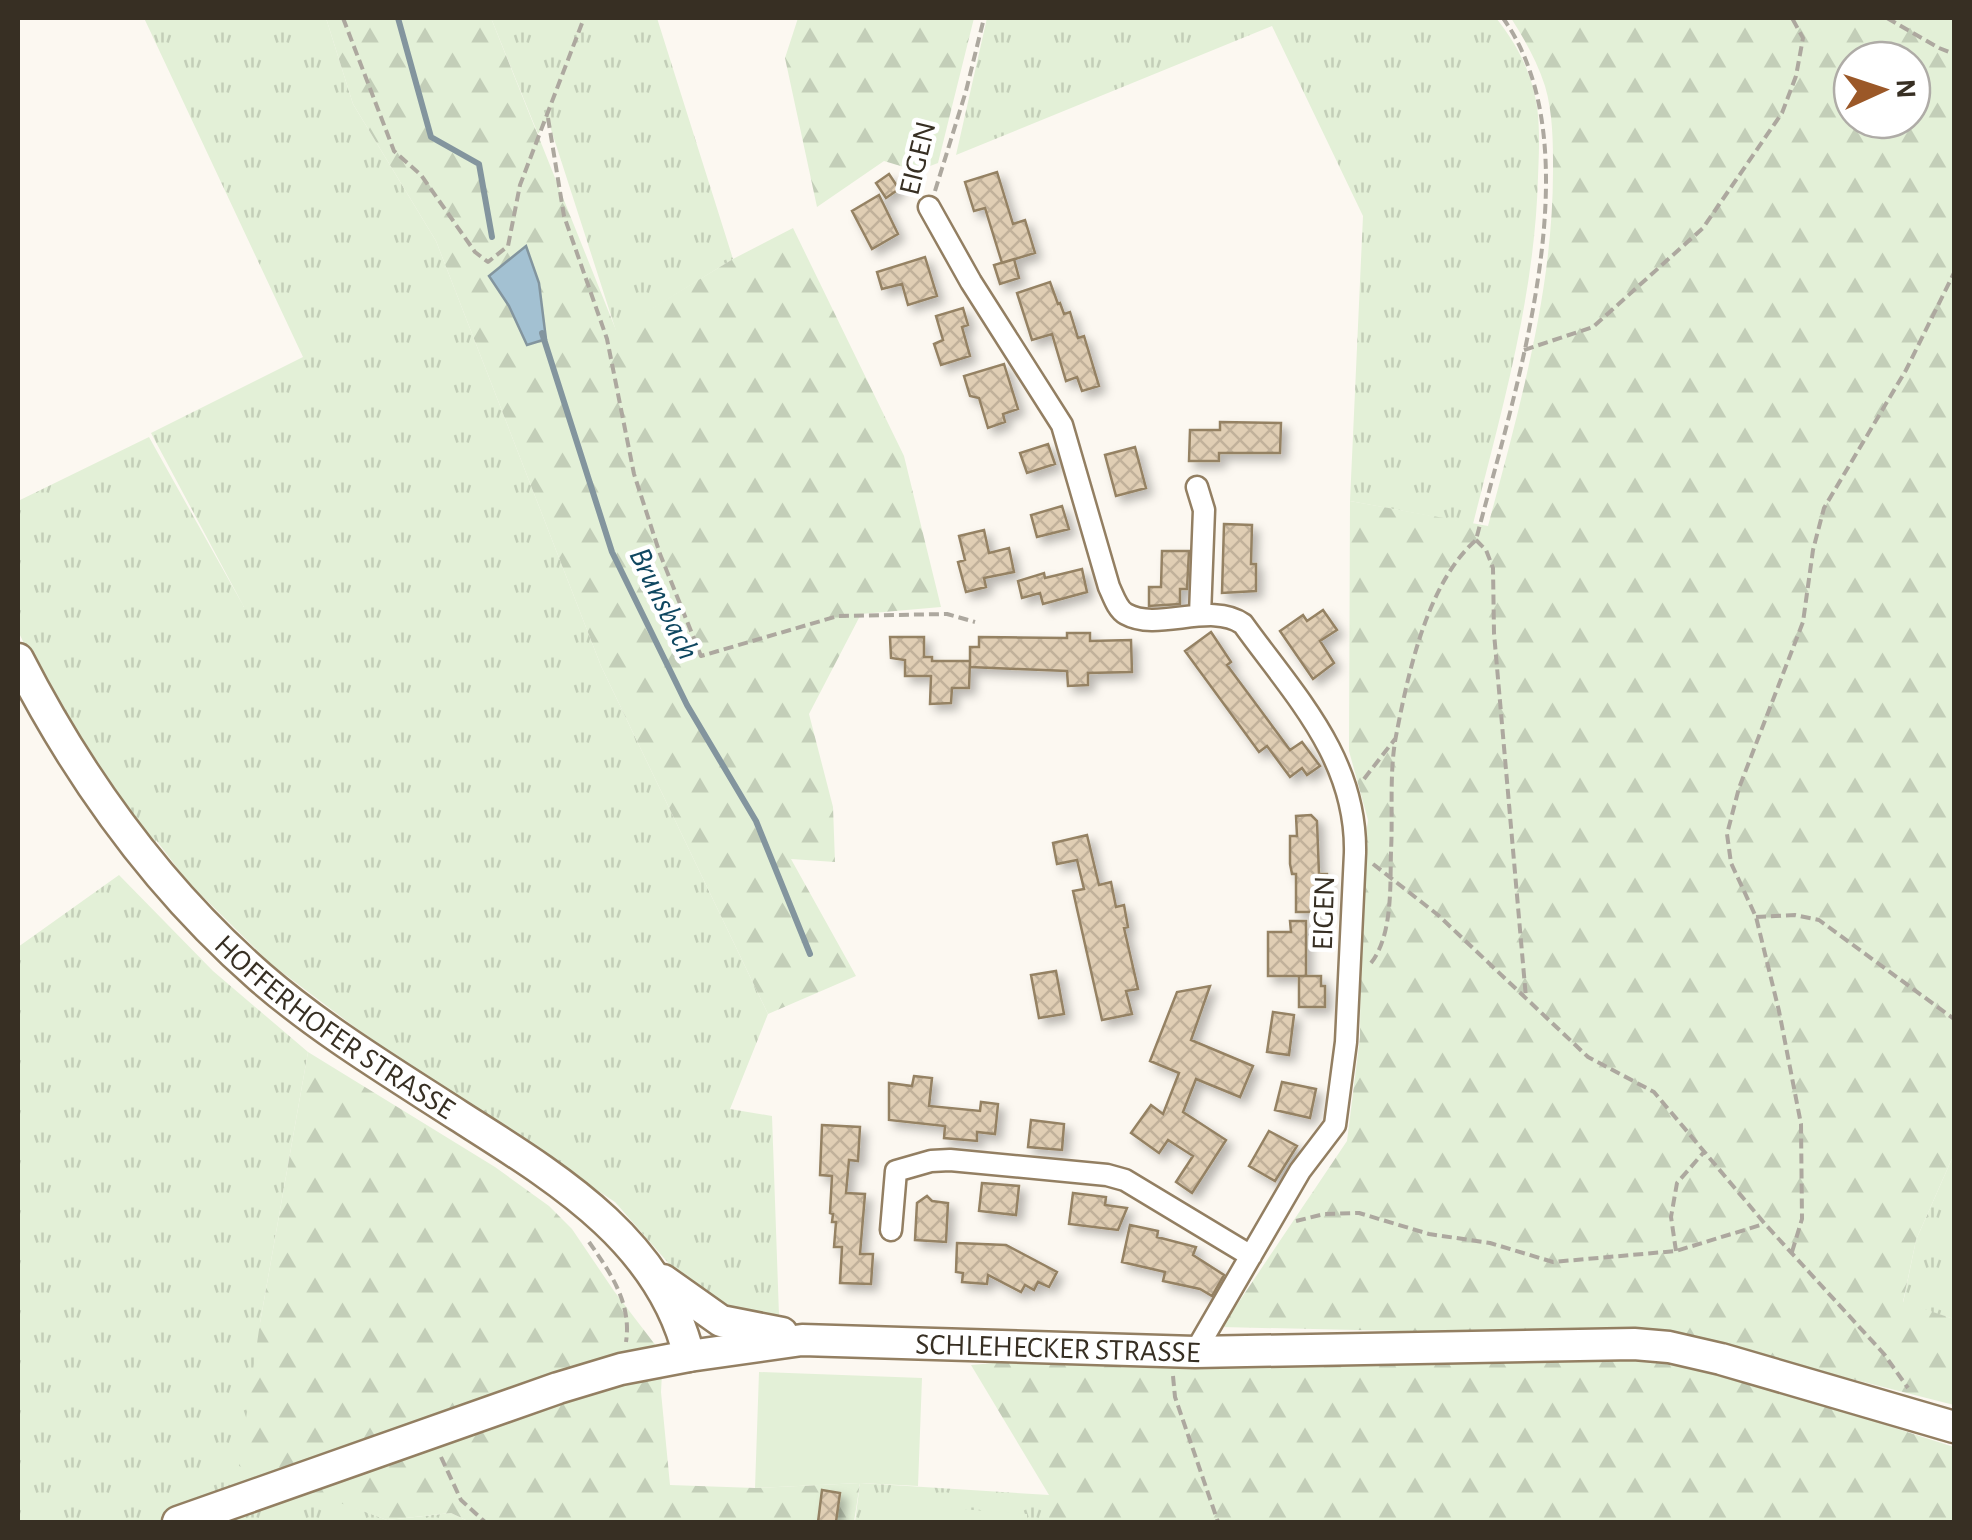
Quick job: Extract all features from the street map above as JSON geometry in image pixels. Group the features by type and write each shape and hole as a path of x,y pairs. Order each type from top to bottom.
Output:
{"main road":[{"name":"HOFFERHOFER STRASSE","path":"18,659 79,768 158,875 228,947 334,1034 560,1181 616,1231 645,1266 682,1324 689,1356"},
{"path":"645,1266 721,1321 769,1329 802,1340"},
{"name":"SCHLEHECKER STRASSE","path":"178,1522 428,1431 574,1383 689,1356 802,1340 1182,1352 1634,1344 1721,1359 1954,1427"}],"street":[{"name":"EIGEN","path":"929,207 971,282 1062,425 1108,587 1117,604 1126,614 1150,618 1231,616 1242,624 1328,744 1350,792 1356,821 1356,853 1347,1026 1336,1125 1300,1171 1251,1256 1182,1352"},
{"path":"1197,487 1204,510 1200,616"},
{"path":"891,1230 896,1171 950,1160 1107,1174 1125,1180 1251,1256"}],"path":[{"path":"343,18 394,151 420,175 476,252 488,262 508,246 520,185 584,18"},
{"name":"EIGEN","path":"929,207 966,91 984,18"},
{"path":"1350,792 1388,752 1395,738 1428,614 1460,554 1476,540 1524,350 1544,226 1543,123 1532,72 1519,40 1503,18"},
{"path":"1524,350 1594,327 1703,228 1782,112 1796,76 1803,38 1792,18"},
{"path":"1887,18 1954,54"},
{"path":"548,118 564,216 607,339 634,474 660,554 702,656 838,616 947,614 975,622"},
{"path":"1792,1252 1802,1219 1800,1124 1756,917 1732,863 1727,834 1739,788 1803,622 1813,550 1824,508 1906,370 1954,273"},
{"path":"1476,540 1486,550 1493,568 1494,632 1526,1000"},
{"path":"1369,966 1376,958 1386,929 1395,738"},
{"path":"1356,853 1438,916 1588,1057 1654,1092 1764,1224 1908,1385 1905,1412"},
{"path":"1756,917 1795,915 1818,920 1954,1019"},
{"path":"1676,1251 1672,1217 1676,1183 1704,1152"},
{"path":"1271,1218 1296,1221 1324,1214 1358,1213 1428,1234 1490,1244 1553,1262 1676,1251 1764,1224"},
{"path":"1182,1352 1175,1397 1218,1522"},
{"path":"428,1431 461,1500 485,1522"}],"green space":[{"path":"144,18 326,18 353,104 436,241 601,666 768,1014 730,1109 772,1116 779,1315 743,1315 697,1296 615,1202 393,1056 271,964 188,882 156,840 155,854 67,732 18,631 18,501 149,437 244,607 151,433 303,357"},
{"path":"326,18 491,18 616,330 733,259 793,228 904,456 941,607 861,614 809,714 833,807 835,862 791,859 856,976 768,1014 601,666 436,241 353,104"},
{"path":"491,18 657,18 733,259 616,331 548,120 538,134"},
{"path":"798,18 974,18 938,163 917,171 884,161 817,207 785,58"},
{"path":"987,18 1496,18 1519,53 1536,102 1536,221 1506,395 1473,524 1350,501 1363,216 1272,26 956,155"},
{"path":"1511,18 1954,18 1954,1154 1916,1240 1903,1302 1954,1319 1954,1405 1722,1346 1487,1333 1222,1327 1347,1141 1360,1037 1361,871 1368,820 1349,751 1350,501 1488,526 1522,394 1547,261 1551,117 1534,59"},
{"path":"119,875 213,971 308,1052 260,1323 325,1496 387,1520 451,1513 470,1522 18,1522 18,947"},
{"path":"308,1052 495,1167 549,1206 572,1229 663,1355 661,1392 670,1485 755,1488 860,1483 854,1522 470,1522 451,1513 387,1520 239,1466"},
{"path":"1954,1154 1954,1319 1903,1303 1916,1240"},
{"path":"1134,1351 1632,1357 1673,1364 1795,1396 1954,1447 1954,1522 1049,1522 1049,1495 971,1365"},
{"path":"759,1372 922,1378 918,1486 860,1483 755,1488"},
{"path":"860,1483 1049,1495 1049,1522 855,1522"},
{"path":"878,1503 1027,1514 1027,1522 876,1522"}],"water":[{"path":"526,246 539,283 546,339 527,345 509,306 489,276"}],"building":[{"path":"997,172 1013,224 1025,220 1035,253 1002,263 985,208 974,211 965,182"},
{"path":"889,174 899,189 886,198 876,183"},
{"path":"879,195 898,234 872,249 852,211"},
{"path":"925,257 937,296 908,305 902,284 882,289 877,272"},
{"path":"1014,259 1019,278 1000,284 994,265"},
{"path":"1050,282 1064,314 1070,312 1078,338 1084,336 1099,386 1082,391 1077,377 1066,381 1052,334 1032,340 1017,293"},
{"path":"963,308 968,325 962,327 970,356 941,365 934,344 943,340 936,316"},
{"path":"1004,364 1018,409 1003,414 1005,422 988,428 979,398 970,396 964,376"},
{"path":"1220,422 1281,423 1280,453 1219,453 1219,461 1189,461 1190,430 1220,430"},
{"path":"1048,444 1055,464 1027,473 1020,453"},
{"path":"1135,447 1146,488 1116,496 1105,455"},
{"path":"1062,506 1069,529 1037,537 1031,515"},
{"path":"1224,524 1252,525 1251,564 1256,564 1256,591 1222,593"},
{"path":"984,530 989,553 1009,548 1014,572 984,578 986,587 966,592 958,562 965,560 959,536"},
{"path":"1162,551 1189,551 1187,589 1180,589 1180,604 1149,606 1149,587 1161,587"},
{"path":"1082,569 1087,592 1043,604 1040,593 1022,598 1018,581 1044,573 1045,578"},
{"path":"1323,610 1337,630 1320,641 1334,663 1313,679 1280,631 1303,615 1307,621"},
{"path":"1211,632 1231,662 1227,665 1290,750 1302,742 1320,766 1307,775 1302,768 1290,777 1267,746 1259,752 1185,651"},
{"path":"1067,633 1090,633 1090,641 1131,640 1132,672 1088,673 1088,685 1068,686 1067,671 970,667 970,647 979,647 979,637 1067,638"},
{"path":"890,637 924,637 924,657 932,657 932,661 970,661 969,688 952,688 951,703 930,704 931,676 905,676 905,660 891,658"},
{"path":"1311,815 1317,821 1319,874 1327,874 1327,912 1296,912 1290,836 1297,836 1296,816"},
{"path":"1087,835 1099,885 1111,882 1116,907 1124,905 1128,927 1124,928 1138,989 1126,991 1132,1014 1102,1020 1073,891 1084,889 1077,860 1057,864 1053,843"},
{"path":"1290,921 1306,921 1306,976 1268,976 1268,932 1291,932"},
{"path":"1056,971 1064,1014 1039,1018 1031,975"},
{"path":"1299,976 1321,976 1325,1007 1299,1007"},
{"path":"1210,986 1191,1040 1253,1066 1240,1097 1196,1079 1183,1112 1226,1140 1192,1193 1176,1182 1193,1156 1168,1140 1159,1153 1131,1133 1151,1105 1163,1114 1179,1073 1150,1061 1177,992"},
{"path":"1273,1012 1294,1015 1289,1055 1267,1052"},
{"path":"914,1076 932,1078 929,1106 980,1111 981,1102 998,1104 995,1134 977,1132 977,1141 944,1138 945,1126 889,1120 889,1083 912,1086"},
{"path":"1282,1082 1316,1089 1310,1118 1275,1110"},
{"path":"1031,1120 1064,1124 1062,1150 1028,1147"},
{"path":"822,1125 860,1127 858,1161 849,1160 846,1193 865,1194 860,1254 873,1254 871,1284 840,1283 842,1247 834,1247 836,1222 832,1222 830,1213 832,1176 820,1175"},
{"path":"1269,1131 1297,1146 1275,1181 1249,1166"},
{"path":"982,1183 1019,1186 1016,1215 979,1211"},
{"path":"1073,1193 1106,1197 1105,1205 1127,1208 1118,1230 1069,1224"},
{"path":"927,1196 932,1201 948,1203 946,1242 915,1240 917,1203"},
{"path":"1130,1225 1158,1231 1157,1237 1196,1247 1193,1255 1224,1275 1212,1296 1200,1289 1163,1281 1165,1272 1122,1262"},
{"path":"957,1243 1006,1245 1057,1272 1049,1287 1038,1282 1034,1290 1025,1285 1021,1292 988,1275 987,1284 962,1282 963,1273 956,1272"},
{"path":"822,1490 840,1493 836,1522 818,1522"}],"waterway":[{"name":"Brunsbach","path":"398,18 431,137 479,164 492,237"},
{"name":"Brunsbach","path":"542,333 612,552 687,705 756,821 810,954"}]}
